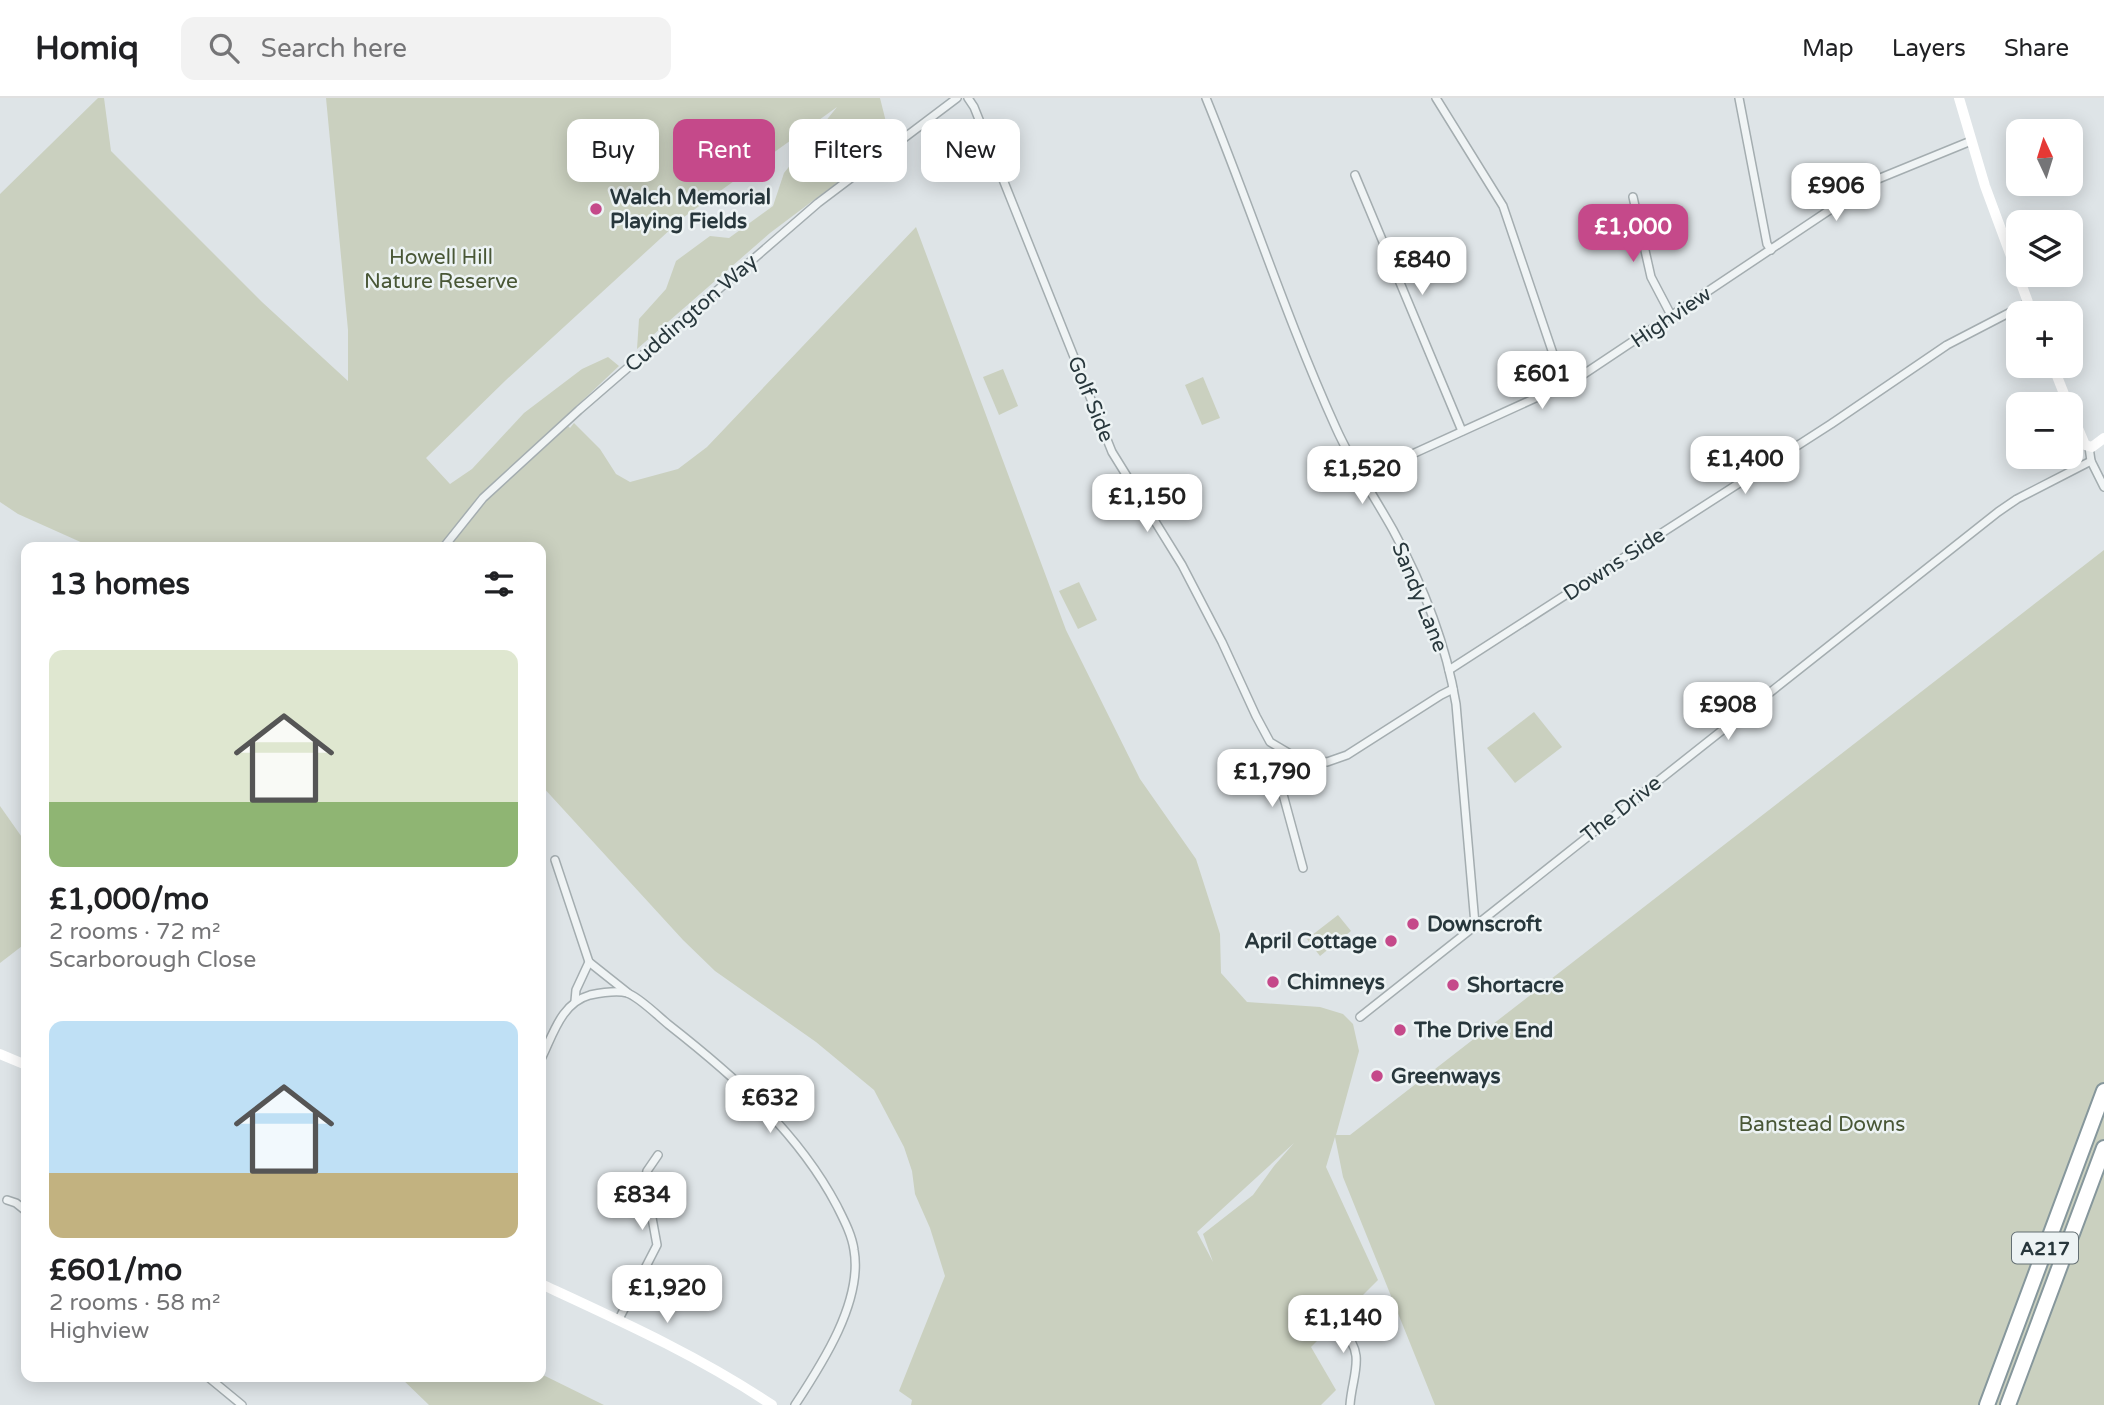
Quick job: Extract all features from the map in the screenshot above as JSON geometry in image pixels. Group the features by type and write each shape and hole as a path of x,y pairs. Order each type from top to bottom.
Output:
{"highway":[{"name":"A217","path":"1987,1405 2104,1091"},
{"name":"A217","path":"2008,1405 2104,1148"}],"street":[{"name":"Cuddington Way","path":"448,542 483,498 621,373 818,203 957,98"},
{"name":"Golf Side","path":"968,98 974,107 1112,452 1182,565 1270,742 1289,755"},
{"name":"Sandy Lane","path":"1206,98 1233,162 1294,330 1338,431 1412,569 1449,670 1475,924"},
{"path":"1436,98 1503,206 1564,386"},
{"path":"1739,98 1767,244 1771,250"},
{"path":"1959,98 1985,186 2027,301"},
{"name":"Highview","path":"1362,477 1564,386 1597,367 1883,176 1971,141"},
{"path":"1355,175 1462,432"},
{"path":"1633,197 1651,277 1672,317"},
{"name":"Downs Side","path":"1449,670 1831,424 1947,345 2006,319"},
{"path":"2089,447 2104,438"},
{"path":"2083,441 2089,447 2091,461 2104,487"},
{"name":"The Drive","path":"1360,1017 1998,512 2017,499 2091,461"},
{"path":"1303,868 1278,776 1280,767 1289,755 1310,762 1327,762 1347,755 1453,690"},
{"path":"555,860 589,962 714,1061 775,1119 821,1179 850,1235 856,1265 851,1295 828,1352 795,1405"},
{"path":"575,1000 576,990 589,962"},
{"path":"546,1049 567,1008 575,1000 608,992 628,993"},
{"path":"0,1054 21,1063"},
{"path":"619,1319 657,1245 645,1180 647,1171 658,1155"},
{"path":"7,1200 21,1207"},
{"path":"546,1286 698,1359 772,1405"},
{"path":"1350,1322 1342,1330 1351,1338 1357,1351 1350,1405"},
{"path":"214,1382 242,1405"}],"green space":[{"path":"98,98 104,98 111,151 262,302 348,381 348,330 326,98 880,98 885,119 827,119 837,107 820,119 789,119 789,142 775,152 775,119 673,119 673,182 733,182 684,217 506,380 426,458 450,484 472,469 524,413 582,369 608,357 619,366 562,420 570,428 574,423 600,449 616,474 630,482 678,469 707,447 916,227 1066,630 1140,779 1196,859 1220,934 1221,973 1247,1002 1320,1007 1343,1014 1353,1024 1359,1051 1336,1135 1350,1135 2104,550 2104,1405 1435,1405 1343,1177 1335,1137 1326,1167 1378,1280 1311,1347 1336,1390 1321,1405 911,1405 912,1400 899,1391 945,1276 930,1228 915,1194 912,1171 904,1147 874,1090 816,1042 715,971 683,940 546,790 546,542 81,542 18,514 0,502 0,194","holes":["1294,1143 1253,1195 1203,1234 1213,1262 1197,1232"]},
{"path":"789,167 789,182 838,182 770,233 637,349 639,319 666,289 676,261 710,236 729,238 773,206 784,173"},
{"path":"1003,369 1018,406 999,415 983,377"},
{"path":"1203,377 1220,418 1202,425 1185,385"},
{"path":"1079,582 1097,620 1078,629 1059,591"},
{"path":"1534,712 1562,747 1515,783 1487,748"},
{"path":"0,806 21,836 21,947 0,963"},
{"path":"1338,915 1351,931 1320,956 1307,939"},
{"path":"546,1376 604,1405 429,1405 405,1382 546,1382"}],"place":[{"name":"Walch Memorial Playing Fields","path":"596,209"},
{"name":"Downscroft","path":"1413,924"},
{"name":"April Cottage","path":"1391,941"},
{"name":"Chimneys","path":"1273,982"},
{"name":"Shortacre","path":"1453,985"},
{"name":"The Drive End","path":"1400,1030"},
{"name":"Greenways","path":"1377,1076"}],"park label":[{"name":"Howell Hill Nature Reserve","path":"441,269"},
{"name":"Banstead Downs","path":"1822,1124"}]}
